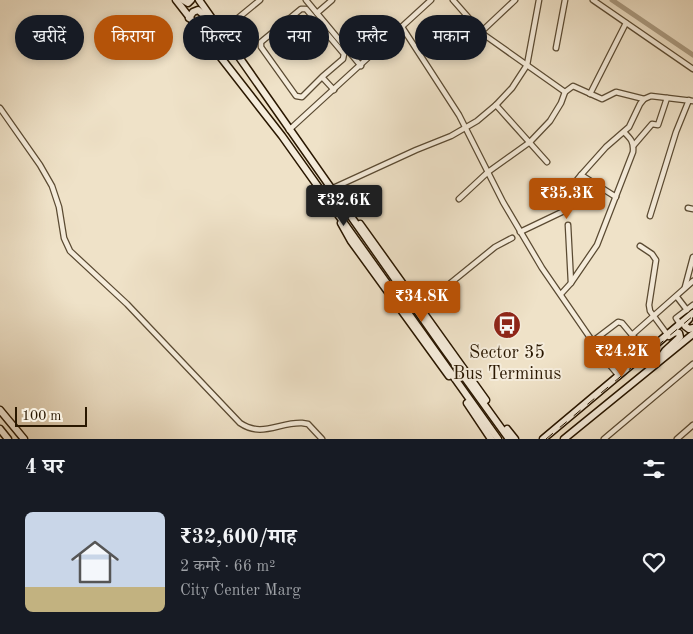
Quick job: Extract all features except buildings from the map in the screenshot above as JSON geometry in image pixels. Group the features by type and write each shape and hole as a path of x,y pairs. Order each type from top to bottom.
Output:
{"street":[{"path":"176,0 187,15"},
{"path":"183,0 188,3 191,0"},
{"path":"198,0 209,15"},
{"path":"242,15 260,0"},
{"path":"306,0 361,66"},
{"path":"317,13 332,0"},
{"path":"405,24 431,0"},
{"path":"453,0 466,15"},
{"path":"487,26 515,0"},
{"path":"331,189 466,128 496,105 512,88 527,65 539,0"},
{"path":"556,48 565,0"},
{"path":"593,0 693,69"},
{"path":"301,9 306,10 344,54 343,59 322,77 302,97 296,96 261,47 261,42 301,9"},
{"path":"191,15 198,10 204,15"},
{"path":"590,94 626,23"},
{"path":"405,31 449,97 520,232 542,268 618,376"},
{"path":"487,37 565,92"},
{"path":"222,60 282,136 498,439"},
{"path":"240,60 509,439"},
{"path":"289,130 367,60"},
{"path":"322,77 334,90"},
{"path":"459,199 488,172 530,142 550,121 561,103 565,92 574,86 602,99 616,92 644,99"},
{"path":"520,232 564,211 564,196 606,147 629,127 644,99 651,96 691,100 676,132 650,216"},
{"path":"634,145 652,124 658,125 667,98"},
{"path":"496,105 547,162"},
{"path":"0,108 40,164 52,186 60,207 64,238 70,251 127,304 240,423 256,430 302,423 308,424 322,439"},
{"path":"561,294 571,283 597,245 616,197 634,145 632,139 624,132"},
{"path":"581,175 616,197"},
{"path":"346,211 356,219 370,236 515,439"},
{"path":"338,214 343,228 351,241 454,382 491,439"},
{"path":"568,225 571,283"},
{"path":"421,307 495,247 512,238"},
{"path":"640,246 652,254 656,260 649,305 654,316 668,334"},
{"path":"684,288 693,257"},
{"path":"632,335 693,281"},
{"path":"676,297 691,312"},
{"path":"693,305 685,325 689,330 693,328"},
{"path":"543,439 680,324 691,312"},
{"path":"593,341 618,322 622,322 632,335 649,350"},
{"path":"649,350 674,333 679,333 680,338 662,354 658,362"},
{"path":"564,439 693,334"},
{"path":"604,439 693,364"},
{"path":"0,410 24,439"},
{"path":"677,439 693,426"},
{"path":"0,429 9,439 18,432"}],"waterway":[{"path":"612,0 693,55"}],"railway":[{"path":"546,439 693,316"}],"place":[{"name":"Sector 35 Bus Terminus","path":"507,325"}]}
